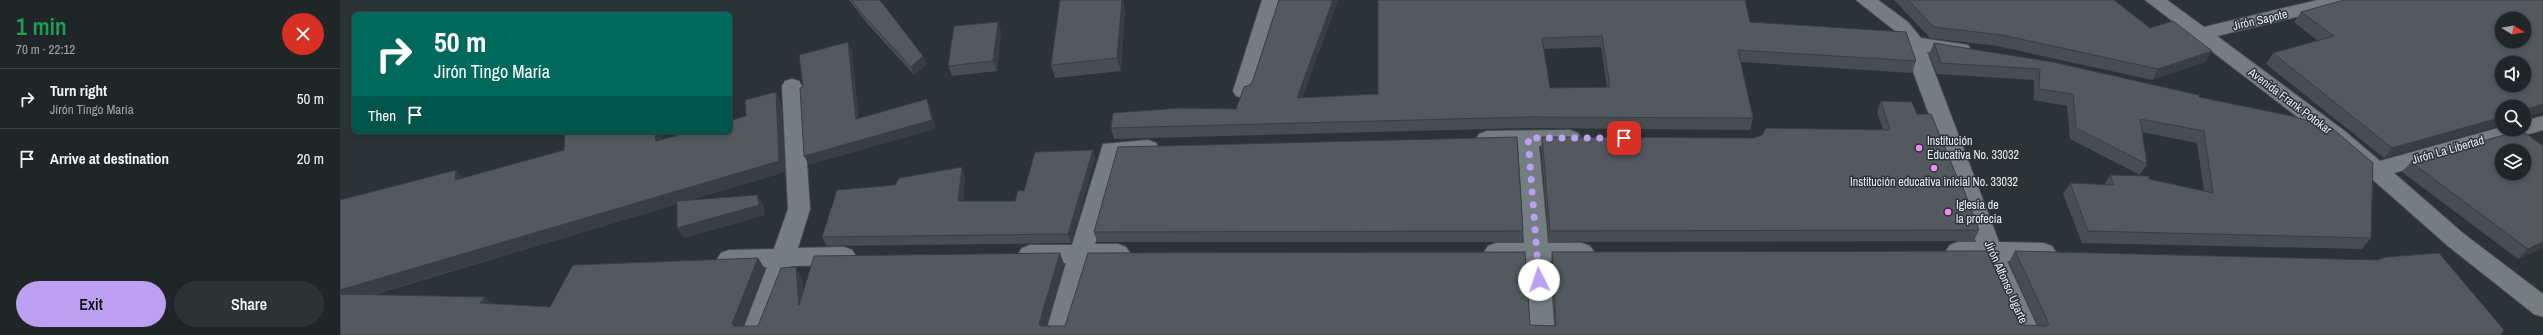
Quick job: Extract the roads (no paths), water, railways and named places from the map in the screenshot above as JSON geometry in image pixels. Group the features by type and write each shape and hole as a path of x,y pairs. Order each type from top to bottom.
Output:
{"street":[{"path":"1244,91 1272,0"},
{"name":"Jirón Alfonso Ugarte","path":"1866,0 1901,26 1915,44 1924,74 1991,251 2029,335"},
{"name":"Avenida Frank Potokar","path":"2155,0 2338,137 2456,240 2543,307"},
{"name":"Jirón Sapote","path":"2201,34 2343,0"},
{"path":"1915,44 1982,52"},
{"path":"753,335 783,257 799,209 792,86"},
{"path":"2274,114 2302,111"},
{"path":"2531,126 2543,123"},
{"name":"Jirón La Libertad","path":"2376,170 2496,136"},
{"path":"1528,138 1543,335"},
{"path":"1465,140 1592,138"},
{"path":"1057,335 1111,149 1166,147"},
{"path":"1936,251 2062,253"},
{"path":"1473,252 1601,252"},
{"path":"1011,254 1138,253"},
{"path":"706,260 862,256"}],"place":[{"name":"Institución Educativa No. 33032","path":"1919,148"},
{"name":"Institución educativa inicial No. 33032","path":"1934,168"},
{"name":"Iglesia de la profecia","path":"1948,212"}]}
